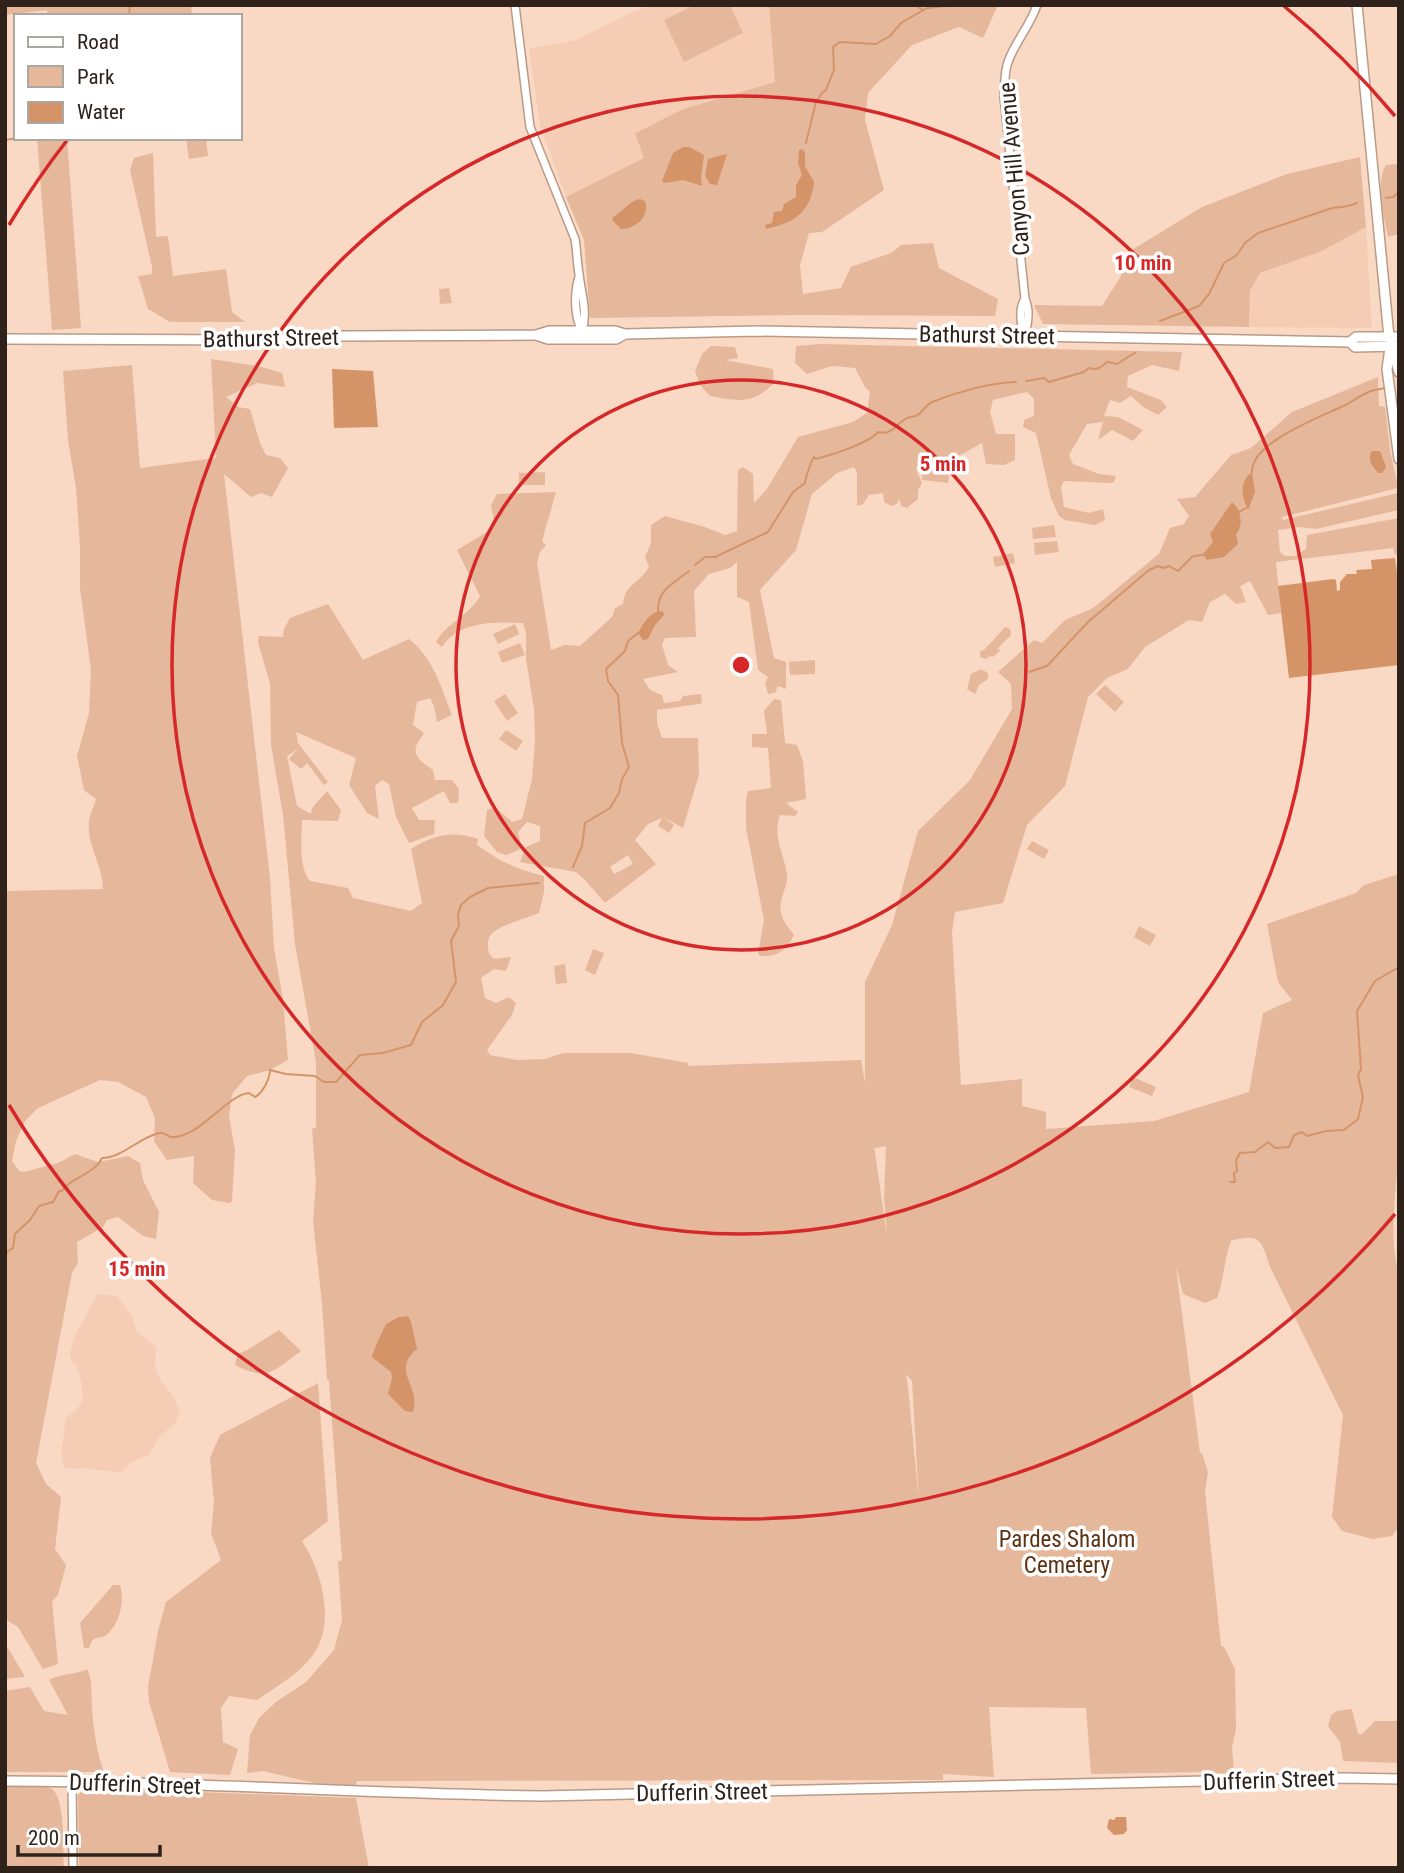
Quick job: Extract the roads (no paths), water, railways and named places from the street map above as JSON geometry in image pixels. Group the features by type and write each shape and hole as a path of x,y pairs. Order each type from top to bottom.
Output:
{"main road":[{"path":"1357,5 1399,372"},
{"name":"Bathurst Street","path":"5,339 254,340 343,336 536,335 549,331 615,331 625,334 757,331 1350,342 1355,347 1394,342"},
{"name":"Bathurst Street","path":"536,335 548,339 615,338 625,334"},
{"path":"1394,342 1387,369 1399,459"},
{"name":"Dufferin Street","path":"5,1781 72,1781 425,1795 543,1796 1343,1778 1399,1779"}],"street":[{"path":"515,5 530,127 575,239 579,276 576,287 578,323 582,331"},
{"name":"Canyon Hill Avenue","path":"1024,336 1028,324 1027,304 1004,97 1007,65 1018,40 1032,20 1037,5"},
{"path":"72,1781 74,1868"}],"water":[{"path":"683,147 689,147 704,155 702,186 683,180 665,183 662,181 673,153"},
{"path":"799,150 805,152 805,166 814,182 809,201 793,219 766,229 765,225 772,223 774,212 782,211 784,204 796,197 796,185 802,175 798,163"},
{"path":"727,154 717,185 710,184 705,176 708,159"},
{"path":"640,199 645,201 644,216 632,227 621,229 612,220 613,217"},
{"path":"332,369 373,371 378,427 334,428"},
{"path":"1372,451 1380,451 1386,467 1382,473 1378,473 1371,463"},
{"path":"1252,472 1255,492 1248,510 1242,490"},
{"path":"1232,502 1238,509 1240,518 1240,527 1236,534 1238,544 1224,557 1207,560 1203,554 1213,542 1210,534"},
{"path":"1395,558 1399,588 1399,665 1289,678 1278,586 1333,579 1336,580 1337,591 1347,574 1357,574 1356,570 1372,569 1371,560"},
{"path":"662,611 665,614 648,639 643,640 638,633 643,625 651,615"},
{"path":"408,1316 417,1349 406,1364 414,1394 413,1412 405,1411 388,1394 391,1372 372,1357 386,1324 399,1317"},
{"path":"1116,1817 1126,1817 1127,1830 1124,1834 1114,1835 1107,1828 1109,1819 1114,1820"}],"waterway":[{"path":"129,14 130,5"},
{"path":"915,5 923,10"},
{"path":"806,143 816,102 826,90 834,70 833,47 840,42 876,44 890,36 901,23 927,8 954,5"},
{"path":"5,140 14,139"},
{"path":"1386,198 1399,192"},
{"path":"1160,321 1199,306 1209,294 1224,263 1237,255 1245,243 1258,233 1332,208 1357,203"},
{"path":"1026,381 1044,378 1049,382 1084,372 1089,368 1097,369 1107,362 1117,364 1136,352"},
{"path":"695,565 705,557 715,557 768,532 793,492 805,483 814,457 816,459 840,452 878,432 890,431 905,419 916,416 930,403 942,398 983,386 1016,382"},
{"path":"1252,472 1262,451 1288,433 1373,390 1387,387"},
{"path":"1239,512 1246,508"},
{"path":"1029,672 1047,666 1088,622 1149,570 1158,566 1169,566 1178,571 1193,556 1203,555"},
{"path":"658,611 663,592 689,571"},
{"path":"573,867 582,846 585,823 610,808 629,767 622,743 618,695 608,681 606,669 625,651 628,641 638,633"},
{"path":"5,1253 13,1248 15,1234 30,1220 39,1206 53,1202 59,1191 94,1168 102,1158 116,1155 158,1133 173,1137 190,1132 243,1094 249,1093 255,1097 258,1095 269,1077 270,1070 315,1076 324,1082 336,1082 360,1055 383,1053 411,1045 422,1022 443,1005 456,982 451,941 459,926 461,905 488,888 539,883"},
{"path":"1230,1182 1235,1182 1236,1160 1240,1153 1255,1152 1268,1142 1275,1148 1289,1147 1294,1135 1302,1132 1307,1136 1344,1130 1358,1119 1363,1097 1358,1076 1361,1069 1357,1011 1375,981 1399,967"}],"park label":[{"name":"Pardes Shalom Cemetery","path":"1067,1552"}]}
